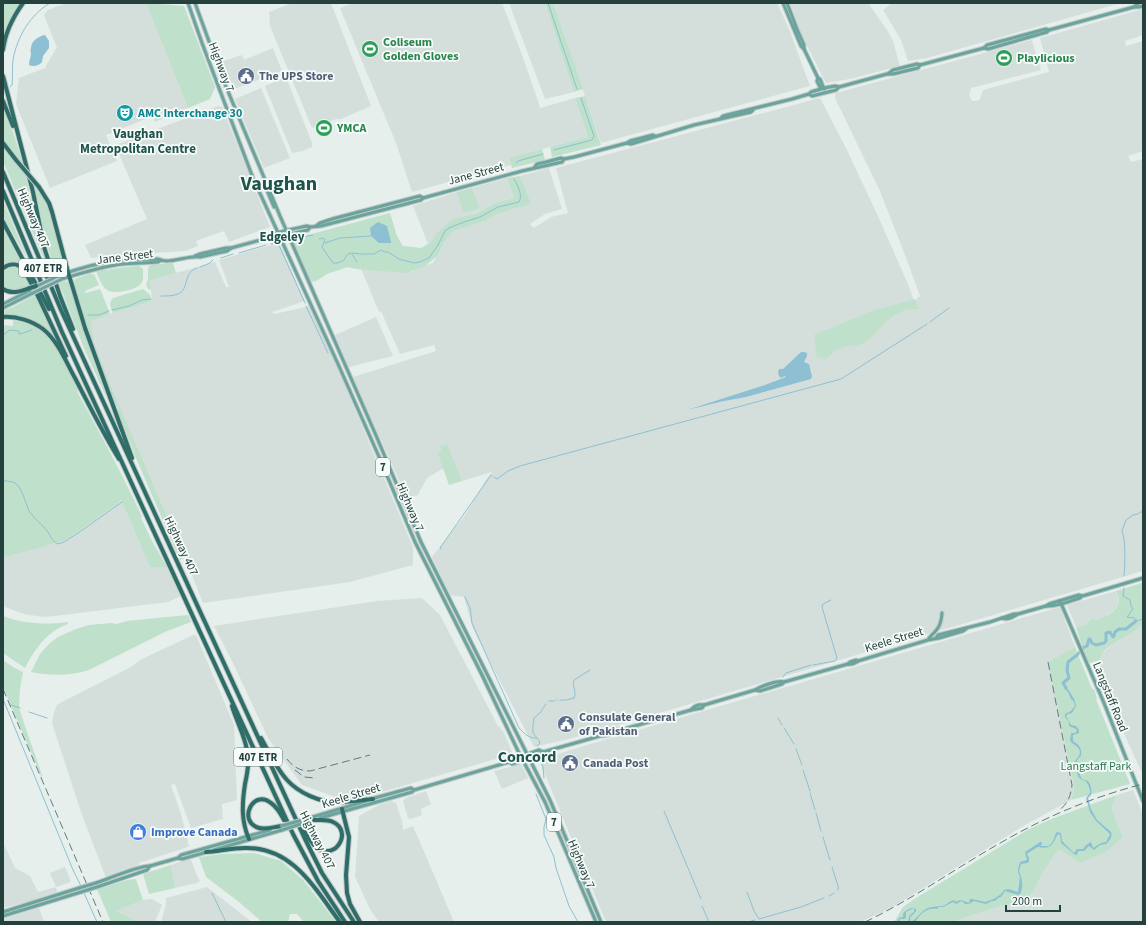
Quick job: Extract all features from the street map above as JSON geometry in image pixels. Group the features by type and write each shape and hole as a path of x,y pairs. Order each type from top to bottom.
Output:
{"highway":[{"path":"3,50 13,18 23,3"},
{"path":"3,76 33,192 44,247 60,296 85,363"},
{"path":"3,101 19,139"},
{"path":"3,143 39,186 49,203 92,349 126,438 139,479"},
{"name":"Highway 407","path":"3,172 85,363 290,808 320,869 354,922"},
{"name":"Highway 407","path":"3,191 62,332 293,834 318,881 345,922"},
{"path":"3,222 62,332"},
{"path":"3,268 10,265 22,267 48,316 81,390"},
{"path":"3,289 11,293 31,290 36,286"},
{"path":"3,317 18,318 29,322 43,330 55,342 128,476"},
{"path":"222,680 248,751 248,764 242,811 249,838"},
{"path":"248,716 287,780 308,796 334,802 373,799"},
{"path":"282,828 261,828 253,825 248,814 253,803 264,799 273,804 293,834"},
{"path":"290,808 316,847 323,851 328,851 339,846 342,835 337,825 328,821 314,820"},
{"path":"342,810 349,837 346,875 347,893 350,904 360,922"},
{"path":"206,852 246,848 260,849 289,860 299,869 340,922"}],"main road":[{"name":"Highway 7","path":"188,3 253,178 338,364 415,542 482,675 523,761 545,802 596,922"},
{"name":"Highway 7","path":"195,3 222,77 278,213 429,559 553,805 601,922"},
{"path":"783,3 793,31 800,46 804,49"},
{"path":"787,3 796,29 804,45 804,49 818,78 820,79 824,90"},
{"name":"Jane Street","path":"89,269 97,264 123,260 174,260 231,248 266,238 268,236 287,233 307,226 316,226 332,219 420,196 423,198 534,168 537,164 561,158 564,159 653,135 655,136 721,118 728,114 750,109 753,110 809,94 811,92 836,90 839,87 887,74 918,68 920,65 984,48 987,45 1046,28 1049,30 1134,6 1139,3"},
{"name":"Jane Street","path":"1134,6 1143,6"},
{"name":"Jane Street","path":"809,94 812,96 824,90"},
{"path":"263,181 271,202 278,213"},
{"name":"Jane Street","path":"36,286 69,274 89,269 98,269 123,264 158,262 161,260"},
{"name":"Jane Street","path":"3,304 61,277"},
{"name":"Jane Street","path":"3,308 31,290"},
{"name":"Keele Street","path":"178,858 182,859 306,820 412,792 414,790 509,762 539,750 543,752 600,736 604,733 620,728 624,729 702,708 704,705 755,690 760,691 784,682 936,638 938,635 962,628 966,629 1002,618 1005,619 1049,604 1061,602 1143,578"},
{"name":"Langstaff Road","path":"1061,602 1143,800"},
{"path":"928,640 942,622 942,613"},
{"name":"Keele Street","path":"509,762 512,764 530,759 540,756 543,752"},
{"name":"Keele Street","path":"306,820 314,820 373,799 410,788 414,790"},
{"name":"Keele Street","path":"3,912 140,868 178,858 181,855 249,838"},
{"name":"Keele Street","path":"3,916 148,870 150,866"}],"shaded area":[{"path":"66,3 146,3 188,108 155,122 153,116 106,135 117,161 50,188 16,104 19,78 45,68 57,48 44,15 48,10"},
{"path":"292,3 331,3 371,106 341,119 336,119 312,128 270,26 269,12"},
{"path":"353,3 502,3 540,108 575,98 588,137 509,158 511,165 412,192 396,143 340,8"},
{"path":"509,3 545,3 574,92 545,99"},
{"path":"553,3 777,3 789,29 810,86 601,143"},
{"path":"790,3 868,3 893,41 900,66 850,79 826,83 802,36"},
{"path":"892,3 1121,3 927,58 908,61 901,40 883,10"},
{"path":"1143,9 1143,35 1125,41 1126,46 1143,41 1143,151 1128,156 1131,162 1143,159 1143,571 615,726 534,747 473,629 464,597 449,595 432,557 465,515 492,472 462,481 446,444 442,452 444,468 427,478 418,495 407,498 353,377 436,351 434,345 400,354 381,311 379,312 360,266 412,272 433,263 446,239 454,231 485,221 497,214 530,204 520,176 549,168 562,209 545,214 530,224 534,228 551,217 568,213 556,168 820,98 846,148 877,214 914,301 920,296 905,255 879,189 835,98 836,93 1032,40 1041,70 971,88 969,95 972,101 977,101 980,99 983,90 1049,72 1040,38"},
{"path":"273,48 282,71 232,89 220,62 242,55 244,60"},
{"path":"286,77 312,143 312,147 303,151 292,153 265,86"},
{"path":"261,88 290,158 264,168 235,99"},
{"path":"218,106 222,107 270,227 229,242 224,231 196,241 198,246 185,251 91,258 85,245 147,219 116,147 118,144"},
{"path":"507,178 514,198 495,203 436,234 428,244 413,206"},
{"path":"279,243 305,301 272,312 274,314 310,306 322,331 413,547 413,565 350,582 203,603 94,343 91,320 152,301 150,280 215,262 226,287 229,287 219,260"},
{"path":"376,317 393,356 349,367 335,335"},
{"path":"121,500 150,567 167,567 181,596 168,602 45,617 29,615 3,606 3,558 64,541"},
{"path":"1116,591 1119,600 1116,608 1103,618 1090,620 1086,625 1076,627 1067,605"},
{"path":"422,598 440,615 498,726 496,727 499,726 504,733 513,754 368,796 341,799 302,785 268,738 214,626 377,601"},
{"path":"1060,607 1075,647 1048,662 1074,786 1071,800 1025,825 891,908 860,922 606,922 539,760"},
{"path":"1143,624 1143,775 1098,677 1101,655 1112,644 1126,637"},
{"path":"193,635 196,635 234,725 237,800 222,804 223,819 191,828 175,784 171,785 181,814 189,846 139,863 139,865 133,867 132,869 106,878 82,815 52,723 54,712 57,705 62,702 129,668 142,659"},
{"path":"520,764 528,778 502,789 494,771"},
{"path":"1133,790 1143,814 1143,922 952,922 1007,905 1030,893 1035,888 1042,874 1056,853 1061,850 1123,837 1111,808 1117,795"},
{"path":"426,791 431,804 421,809 422,815 411,819 408,818 403,801 406,798"},
{"path":"391,801 396,803 402,821 403,830 413,826 454,922 379,922 370,909 355,877 359,816 379,805"},
{"path":"3,842 15,868 30,876 38,892 56,887 57,892 28,902 3,908"},
{"path":"187,859 191,860 200,881 175,888 171,865"},
{"path":"65,867 71,882 56,887 50,873"},
{"path":"207,887 252,922 161,922 166,904 166,898"},
{"path":"152,899 162,905 155,922 139,922 116,911 143,900"},
{"path":"39,908 44,922 3,922 3,919"}],"green space":[{"path":"3,3 20,3 10,21 3,40"},
{"path":"146,3 184,6 215,87 210,99 188,108"},
{"path":"545,3 553,3 583,89 574,92"},
{"path":"585,96 601,145 552,157 550,147 588,137 575,98"},
{"path":"3,106 12,129 22,161 21,163 3,140"},
{"path":"3,146 25,172 38,234 49,271 3,161"},
{"path":"542,149 545,160 512,168 509,158"},
{"path":"520,176 531,204 497,214 485,221 454,231 446,239 437,256 424,267 407,273 348,267 327,274 316,281 310,282 293,239 390,213 397,236 403,246 421,248 431,242 436,234 453,219 475,214 495,203 514,198 507,178"},
{"path":"34,182 47,203 65,267 64,271 56,274 42,225"},
{"path":"472,188 479,208 464,213 457,192"},
{"path":"3,201 28,260 3,216"},
{"path":"3,229 26,270 21,265 3,266"},
{"path":"173,263 176,273 150,280 151,289 149,290 146,285 148,280 148,268 150,265"},
{"path":"139,266 143,269 142,282 136,287 120,292 107,290 102,284 96,271"},
{"path":"9,267 20,270 31,286 9,290 3,286 3,271"},
{"path":"91,273 92,275 94,274 99,285 85,291 86,293 100,289 110,314 91,321 94,343 185,558 180,560 117,410 118,408 112,397 94,347 74,285 75,279"},
{"path":"65,281 69,283 89,348 108,401 83,346 59,283"},
{"path":"143,289 150,295 152,301 113,313 110,304 113,298"},
{"path":"35,295 57,341 39,325 27,318 3,315 3,311"},
{"path":"915,299 918,309 906,310 893,316 870,339 859,345 839,349 826,359 819,357 817,358 814,335 872,311"},
{"path":"13,320 28,323 37,328 52,342 64,362 79,395 127,486 152,541 167,567 150,567 121,500 64,541 3,558 3,325 13,326"},
{"path":"447,444 462,481 449,485 438,454 442,452 440,446"},
{"path":"1142,583 1143,624 1132,633 1106,649 1100,660 1090,663 1086,658 1076,627 1086,625 1090,620 1099,619 1110,614 1118,604 1119,599 1116,591"},
{"path":"188,615 191,622 167,631 89,670 60,675 31,672 40,654 49,644 58,637 76,629 89,625 117,624 127,621"},
{"path":"3,616 11,619 43,624 68,622 68,624 54,631 42,642 25,668 3,653"},
{"name":"Langstaff Park","path":"1075,647 1092,689 1094,689 1096,699 1130,784 1071,800 1074,786 1048,662"},
{"path":"3,660 23,672 20,688 19,708 42,778 3,687"},
{"path":"1117,795 1111,808 1123,837 1107,851 1080,863 1061,850 1056,853 1029,896 1007,905 952,922 894,922 903,907 916,898 1029,829 1054,818"},
{"path":"254,853 281,861 303,880 336,922 304,922 297,914 290,914 288,922 262,922 206,877 199,857 223,854"},
{"path":"171,865 175,888 149,894 143,874"},
{"path":"136,879 143,900 116,911 139,922 111,922 97,889 127,880"}],"water":[{"path":"45,35 49,41 49,48 43,56 42,62 36,66 29,65 32,43 40,36"},
{"path":"378,222 387,226 391,243 379,243 371,236 370,228"},
{"path":"801,352 807,353 804,362 809,364 812,376 811,379 746,397 687,410 786,377 781,378 779,376 779,369 783,369"},
{"path":"1064,685 1073,698 1076,706 1072,713 1066,716 1071,725 1076,726 1079,730 1079,733 1073,735 1073,741 1081,749 1081,756 1077,760 1080,776 1090,784 1091,795 1088,798 1091,809 1097,820 1111,832 1110,839 1106,844 1100,845 1094,850 1089,846 1084,851 1078,851 1076,855 1061,843 1060,835 1058,834 1049,847 1038,847 1027,854 1029,862 1021,864 1019,871 1022,882 1020,894 1018,895 1005,891 1001,897 986,904 974,901 969,904 965,904 962,901 956,904 953,902 937,909 927,910 919,916 915,922 911,922 926,909 944,905 954,900 956,902 961,900 969,903 970,899 972,899 985,902 998,896 1004,890 1008,889 1018,892 1020,877 1018,869 1020,862 1027,860 1025,852 1040,842 1042,842 1041,846 1049,846 1057,832 1061,833 1062,841 1074,853 1077,849 1083,849 1091,842 1093,848 1106,842 1110,834 1096,821 1090,812 1086,798 1090,793 1088,784 1078,776 1077,773 1075,761 1079,756 1080,750 1070,740 1071,733 1075,733 1077,731 1069,726 1069,722 1065,717 1065,714 1071,711 1075,706 1068,692 1064,688"},
{"path":"911,908 916,909 916,911 911,917 911,922 909,922 909,917 914,912 914,909 906,912 906,918 900,919 899,922 897,922 899,918 903,917 904,912"}],"waterway":[{"path":"10,87 12,85 13,60 21,35 36,14 50,3"},
{"path":"548,3 577,89"},
{"path":"554,150 592,140 594,136 581,98"},
{"path":"516,163 518,161 543,154"},
{"path":"319,239 323,238 325,240 322,247 333,263 343,261 348,254 374,254 381,250 388,252 399,259 414,263 420,262 429,258 445,231 449,228 480,217 498,207 519,202 520,193 514,179"},
{"path":"293,239 313,235"},
{"path":"325,243 340,238 371,236"},
{"path":"271,244 278,243 305,303"},
{"path":"239,253 266,245"},
{"path":"221,258 233,254"},
{"path":"352,254 357,262"},
{"path":"200,267 210,263 213,260"},
{"path":"161,296 174,295 182,292 189,273 197,268"},
{"path":"112,310 129,306 142,300 151,299"},
{"path":"306,306 328,353"},
{"path":"930,322 949,308"},
{"path":"88,315 99,315 109,311"},
{"path":"494,477 497,479 508,471 520,466 841,379 927,324"},
{"path":"3,335 10,330 19,331 19,334 32,330"},
{"path":"441,549 440,548 491,475 492,476"},
{"path":"3,480 14,482 17,485 22,492 29,511 33,517 46,529 53,540 58,544 78,533 122,502"},
{"path":"1124,576 1125,547 1122,531 1126,520 1133,515 1143,512"},
{"path":"1124,588 1123,596 1130,600 1133,609 1127,617 1134,618 1136,621 1143,619"},
{"path":"465,597 470,608 472,623 519,728 529,737 537,738"},
{"path":"813,665 835,661 837,658 822,607 823,604 831,600"},
{"path":"1066,688 1063,683 1069,678 1067,670 1068,662 1087,646 1089,639 1096,645 1104,643 1106,641 1106,633 1110,632 1113,637 1115,632 1119,629 1126,629 1136,621"},
{"path":"783,677 786,673 811,665"},
{"path":"560,700 574,698 574,680 590,670"},
{"path":"3,699 73,870 83,890"},
{"path":"549,701 554,701"},
{"path":"537,746 540,743 533,732 534,718 540,713 546,704"},
{"path":"11,705 20,708"},
{"path":"29,712 47,718"},
{"path":"778,718 782,725"},
{"path":"784,728 794,744"},
{"path":"796,749 802,765"},
{"path":"541,761 544,778"},
{"path":"803,770 810,791"},
{"path":"810,793 815,810"},
{"path":"536,794 546,819 544,835 554,857 556,868 569,906 578,922"},
{"path":"664,811 701,899"},
{"path":"816,813 821,831"},
{"path":"823,837 830,860"},
{"path":"832,867 838,890"},
{"path":"747,892 754,911 759,919 801,907 824,898"},
{"path":"84,893 97,922"},
{"path":"212,893 226,922"},
{"path":"829,896 834,893"},
{"path":"702,906 709,922"},
{"path":"748,922 755,920"}],"railway":[{"path":"1048,662 1072,785 1068,800 1058,811"},
{"path":"3,689 103,922"},
{"path":"287,759 297,768 310,771 370,755"},
{"path":"295,770 304,777 315,778"},
{"path":"865,922 1036,824 1088,801 1143,784"}],"place":[{"name":"Coliseum Golden Gloves","path":"370,49"},
{"name":"Playlicious","path":"1004,58"},
{"name":"The UPS Store","path":"246,76"},
{"name":"AMC Interchange 30","path":"125,113"},
{"name":"YMCA","path":"324,128"},
{"name":"Consulate General of Pakistan","path":"566,724"},
{"name":"Canada Post","path":"570,763"},
{"name":"Improve Canada","path":"138,832"}],"district":[{"name":"Vaughan Metropolitan Centre","path":"138,142"},
{"name":"Vaughan","path":"279,184"},
{"name":"Edgeley","path":"282,237"},
{"name":"Concord","path":"527,757"}]}
